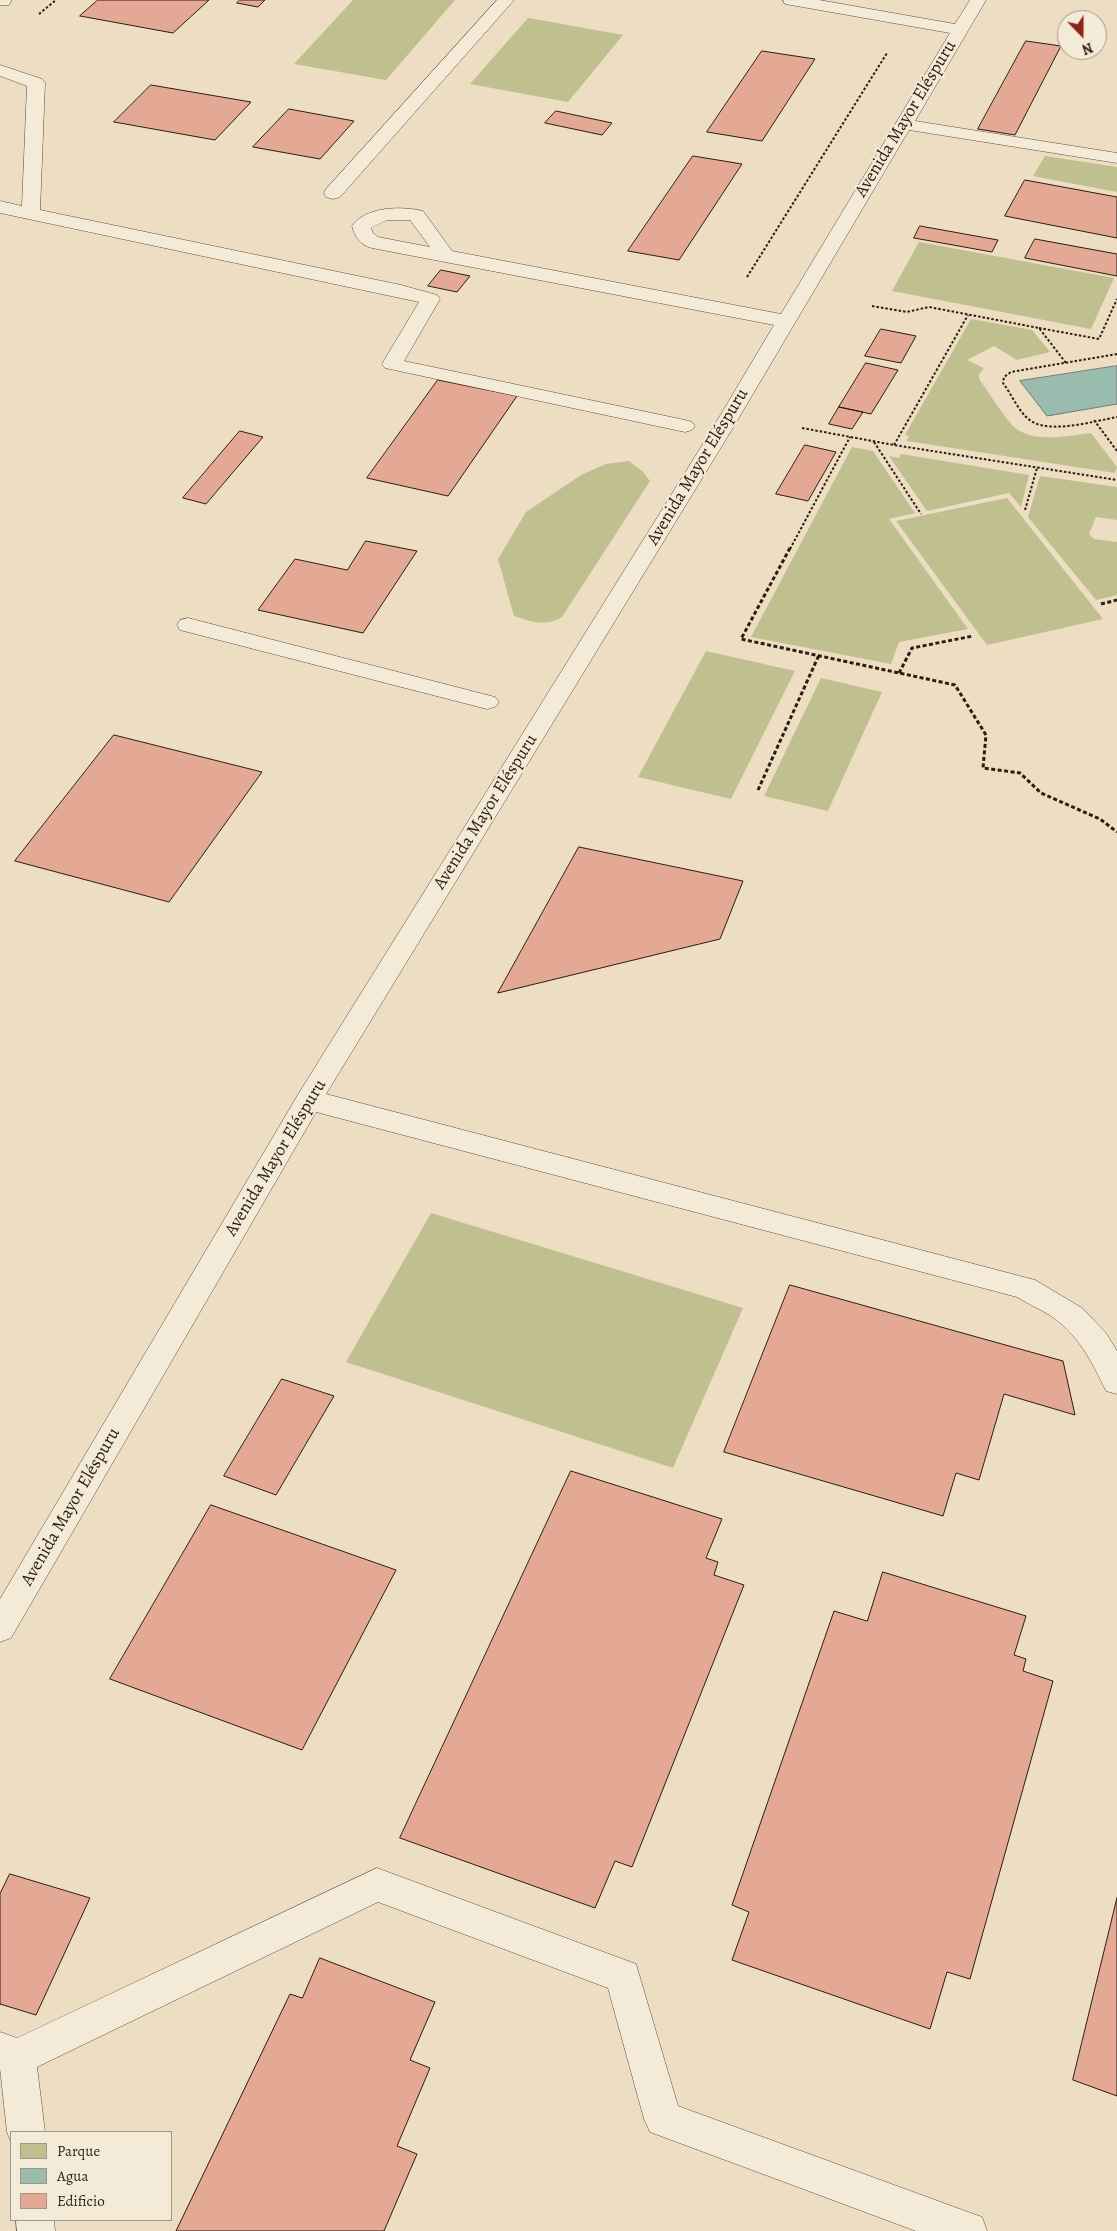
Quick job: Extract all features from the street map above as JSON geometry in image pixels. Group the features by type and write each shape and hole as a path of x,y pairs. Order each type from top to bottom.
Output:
{"lane":[{"path":"333,193 506,0"},
{"path":"791,0 960,30"},
{"name":"Avenida Mayor Eléspuru","path":"0,1628 310,1100 720,431 902,124 978,0"},
{"path":"0,70 36,83 31,213"},
{"path":"902,124 1117,158"},
{"path":"0,207 401,291 430,299 392,364 685,426"},
{"path":"446,256 785,321"},
{"path":"188,625 487,702"},
{"path":"310,1100 1025,1288 1063,1309 1092,1336 1112,1368 1117,1382"},
{"path":"26,2131 9,2053 376,1884 623,1976 663,2119 968,2231"}],"path":[{"path":"36,16 56,0"},
{"path":"726,309 888,53 906,20"},
{"path":"872,306 907,312 929,307 1099,339 1117,300"},
{"path":"894,445 968,315"},
{"path":"1039,328 1066,363"},
{"path":"1117,354 1011,372 1004,377 1003,383 1030,421 1040,425 1053,426 1117,417"},
{"path":"1094,420 1117,451"},
{"path":"802,428 874,442 1117,480"},
{"path":"850,437 742,639 955,685 986,735 983,768 1020,773 1041,793 1100,819 1117,832"},
{"path":"874,442 922,514"},
{"path":"1025,510 1037,468"},
{"path":"1100,604 1117,600"},
{"path":"900,673 912,648 973,636"},
{"path":"758,790 819,655"}],"green space":[{"path":"353,0 455,0 386,80 294,64"},
{"path":"528,18 623,35 568,102 470,84"},
{"path":"1045,156 1117,167 1117,192 1033,176"},
{"path":"919,242 1114,278 1091,329 892,291"},
{"path":"971,319 1032,330 1050,352 1017,360 994,346 967,360 984,368 979,374 979,379 1012,425 1029,435 1039,437 1061,437 1091,433 1117,467 1115,473 907,441 909,436 905,435"},
{"path":"852,447 873,451 915,513 889,519 968,629 899,642 891,664 751,637"},
{"path":"901,454 1029,475 1021,507 1009,493 927,511 889,456 899,458"},
{"path":"629,461 642,471 650,481 562,617 544,623 532,622 514,616 498,559 526,512 581,475 606,464"},
{"path":"1040,476 1117,487 1117,520 1096,517 1089,534 1094,539 1117,542 1117,595 1096,600 1028,517"},
{"path":"1007,498 1103,619 987,645 896,521"},
{"path":"706,651 795,671 731,799 638,777"},
{"path":"821,678 882,692 828,811 764,796"},
{"path":"431,1213 743,1308 673,1468 346,1362"}],"water":[{"path":"1117,366 1117,404 1047,416 1020,381"}],"building":[{"path":"98,0 209,0 173,33 80,16"},
{"path":"240,0 265,0 258,7 237,3"},
{"path":"1026,41 1057,45 1057,54 1015,135 978,129"},
{"path":"762,51 815,59 762,141 707,132"},
{"path":"151,85 251,102 215,140 114,122"},
{"path":"289,109 354,121 320,159 253,147"},
{"path":"556,111 612,123 602,135 545,123"},
{"path":"693,156 742,164 679,260 628,251"},
{"path":"1025,180 1117,197 1117,238 1005,216"},
{"path":"920,226 998,240 992,252 914,238"},
{"path":"1035,239 1117,254 1117,276 1025,258"},
{"path":"441,270 470,276 457,292 428,286"},
{"path":"881,329 916,336 901,363 865,356"},
{"path":"866,363 898,370 871,414 839,407"},
{"path":"438,380 517,396 448,496 367,478"},
{"path":"839,407 863,412 852,429 829,424"},
{"path":"240,431 263,437 206,504 183,498"},
{"path":"805,445 836,452 808,501 776,494"},
{"path":"366,541 417,551 363,633 258,610 295,559 347,570"},
{"path":"114,735 262,772 169,902 15,861"},
{"path":"579,847 743,881 720,939 498,993"},
{"path":"790,1285 1063,1361 1075,1415 1004,1394 979,1480 956,1473 943,1516 724,1452"},
{"path":"282,1379 334,1396 276,1495 224,1476"},
{"path":"571,1471 722,1519 706,1558 718,1562 714,1575 744,1585 632,1867 615,1861 595,1908 400,1838"},
{"path":"211,1505 396,1570 302,1750 110,1679"},
{"path":"883,1572 1026,1616 1014,1655 1026,1659 1023,1671 1053,1681 970,1979 947,1972 930,2029 732,1960 749,1912 732,1905 834,1611 867,1621"},
{"path":"10,1874 90,1898 36,2015 0,2004 0,1894"},
{"path":"1117,1898 1117,2096 1073,2080"},
{"path":"320,1958 435,2002 410,2060 430,2068 397,2146 417,2154 384,2231 176,2231 290,1994 302,1998"}]}
